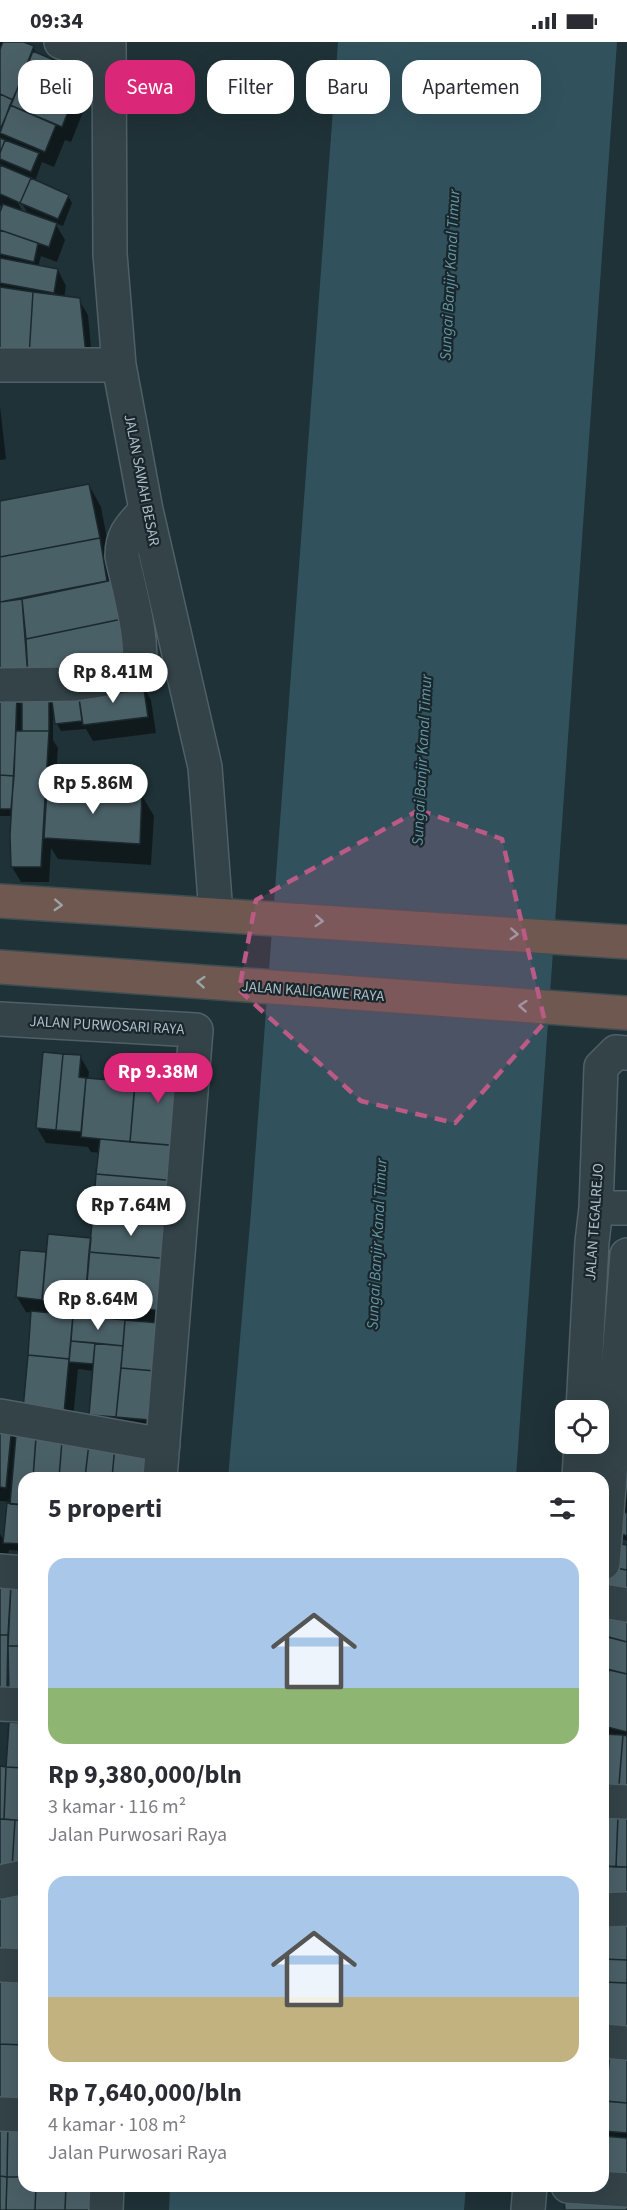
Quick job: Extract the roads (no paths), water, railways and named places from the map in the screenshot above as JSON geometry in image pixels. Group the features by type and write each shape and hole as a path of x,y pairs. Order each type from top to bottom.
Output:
{"highway":[{"path":"0,901 589,939 626,939"},
{"name":"JALAN KALIGAWE RAYA","path":"0,967 627,1013"}],"street":[{"path":"61,42 109,51"},
{"name":"JALAN SAWAH BESAR","path":"109,51 110,254 119,365 146,510 206,767 216,914"},
{"path":"0,365 119,365"},
{"path":"0,685 75,684 138,674 139,644 122,546 125,534 146,510"},
{"name":"JALAN PURWOSARI RAYA","path":"0,1019 196,1030 161,1472"},
{"name":"JALAN TEGALREJO","path":"584,1400 588,1320 612,1208 601,1067 616,1052 627,1053"},
{"path":"609,1486 625,1326 627,1255"},
{"path":"588,1320 625,1326"},
{"path":"0,1416 163,1445"},
{"path":"579,1472 580,1454"},
{"path":"0,1571 18,1572"},
{"path":"609,1603 627,1605"},
{"path":"0,1704 18,1705"},
{"path":"609,1801 627,1802"},
{"path":"0,1882 18,1878"},
{"path":"609,1910 627,1909"},
{"path":"0,1965 18,1966"},
{"path":"609,2042 627,2043"},
{"path":"0,2114 18,2115"},
{"path":"609,2189 627,2190"},
{"path":"105,2210 106,2192"},
{"path":"528,2210 530,2192"},
{"path":"559,2210 561,2192"}],"water":[{"name":"Sungai Banjir Kanal Timur","path":"338,42 617,42 516,1472 229,1472 251,1212 333,114 390,114 390,60 337,60"},
{"path":"170,2192 466,2192 464,2210 169,2210"}]}
